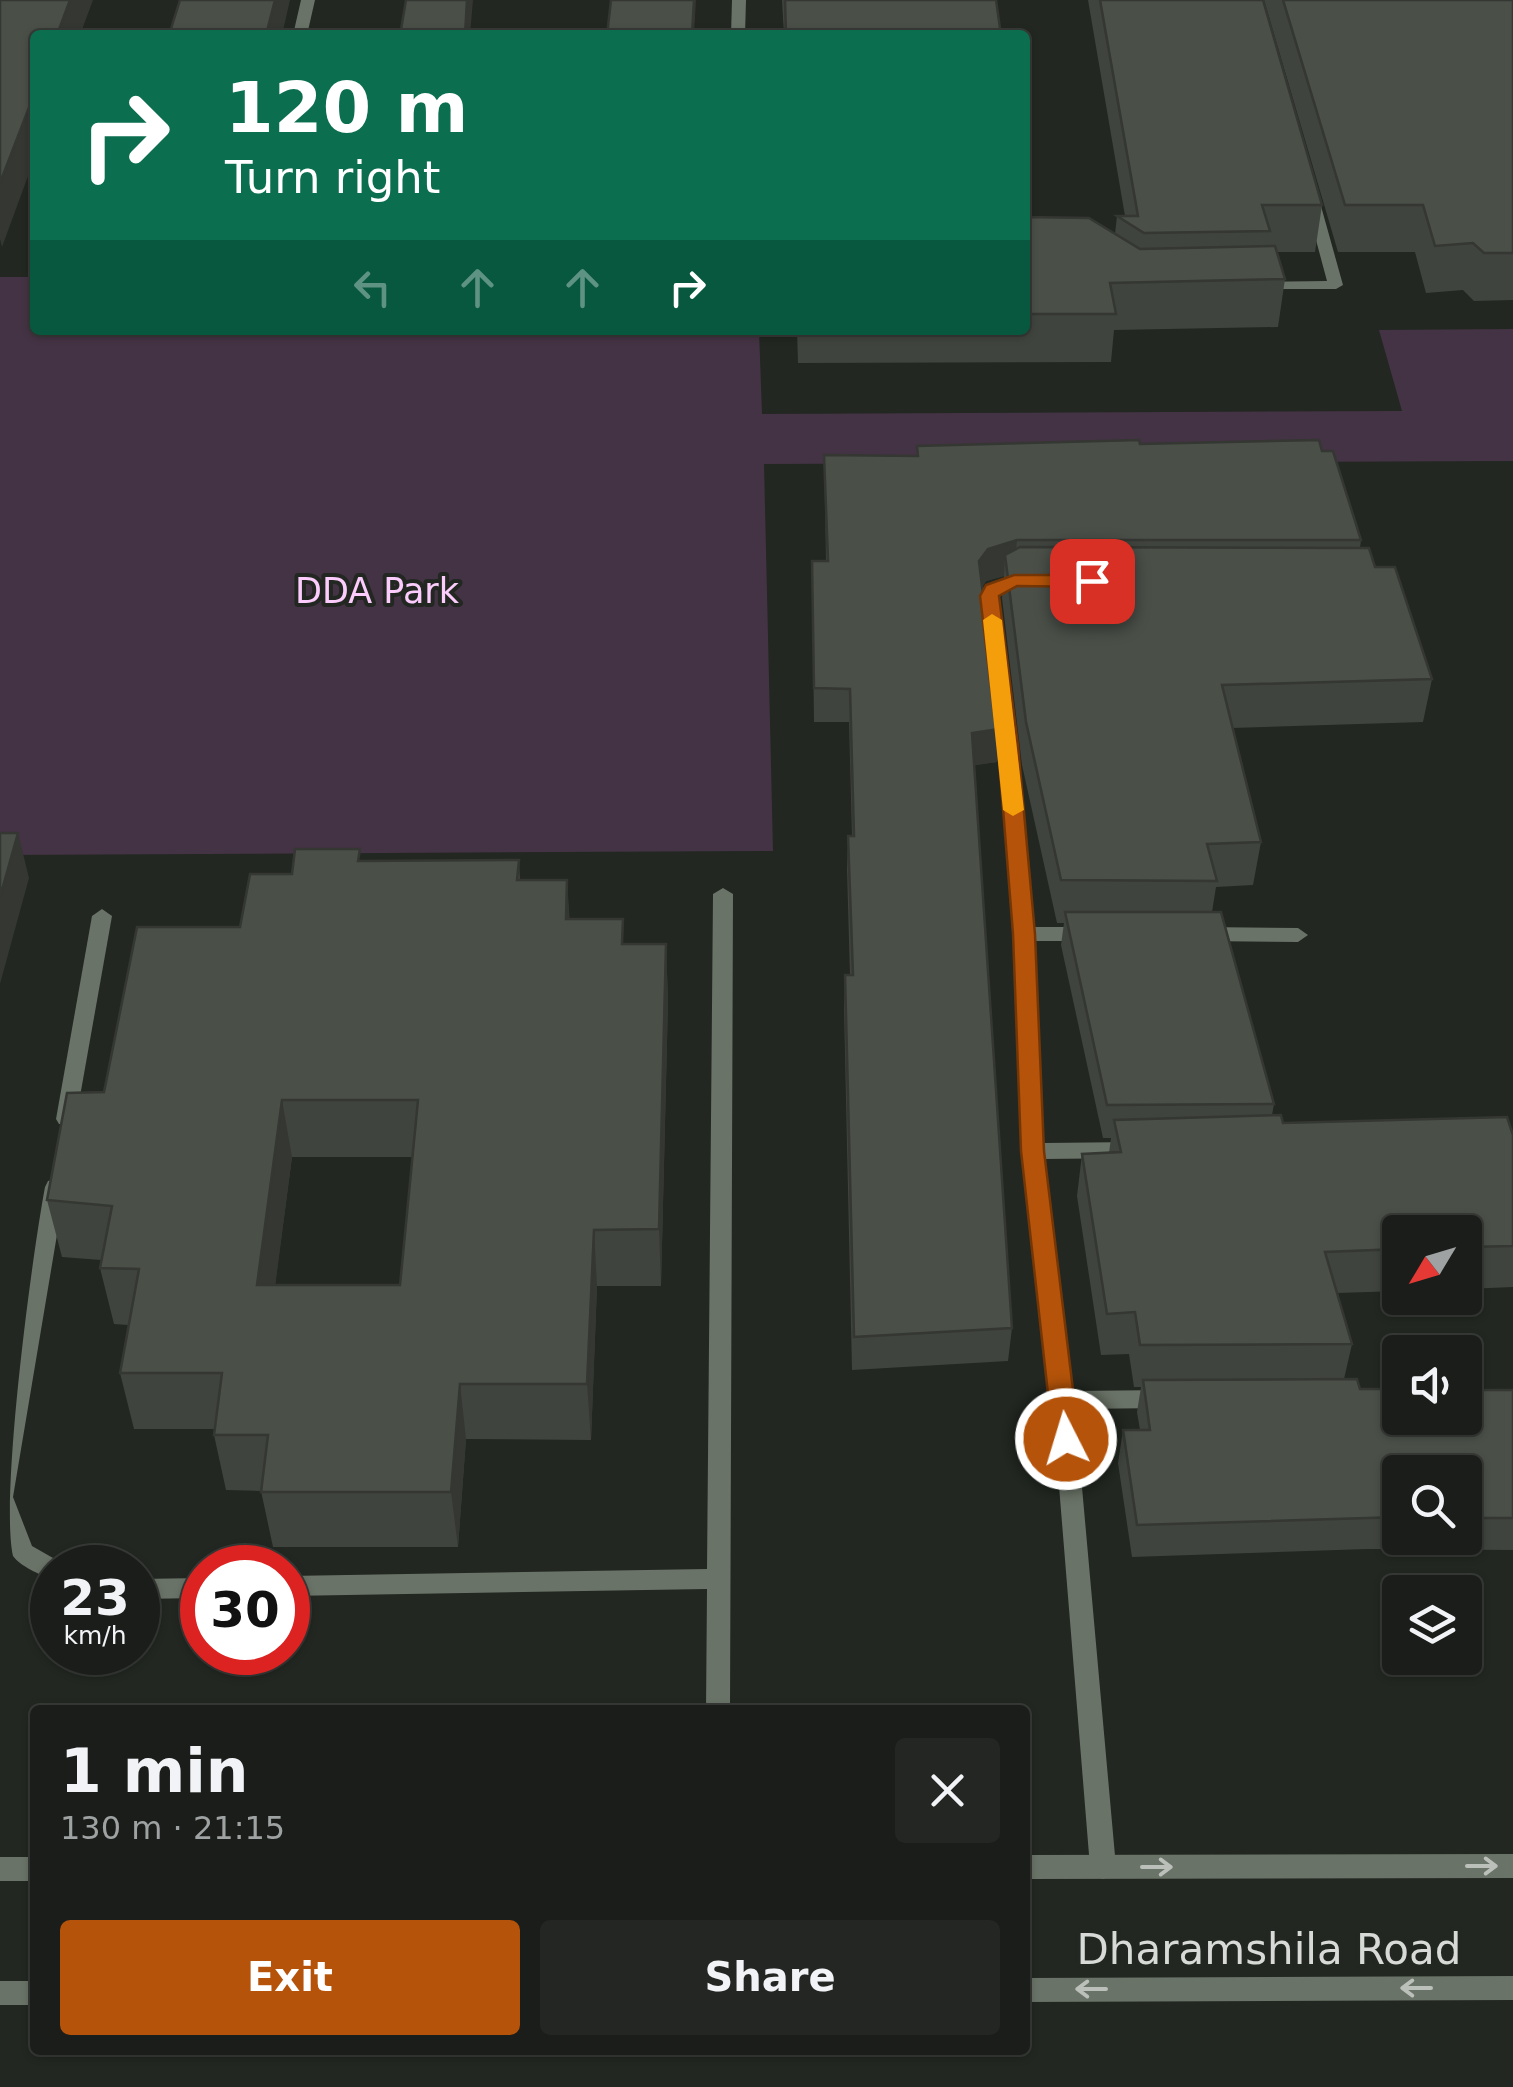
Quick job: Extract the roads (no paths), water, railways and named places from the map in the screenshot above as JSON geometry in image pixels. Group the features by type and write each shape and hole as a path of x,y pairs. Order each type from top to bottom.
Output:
{"street":[{"path":"301,30 308,0"},
{"path":"738,30 739,0"},
{"path":"1245,287 1336,285 1309,190"},
{"path":"1053,581 1014,580 993,589 990,596 1024,934 1032,1151 1063,1400 1103,1867"},
{"path":"718,1705 723,894"},
{"path":"30,1556 23,1552 1,1497 102,916"},
{"path":"1024,934 1102,934"},
{"path":"1180,934 1298,935"},
{"path":"1032,1151 1149,1150"},
{"path":"1063,1400 1182,1399"},
{"path":"310,1586 720,1579"},
{"path":"1030,1867 1513,1866"},
{"path":"0,1869 30,1869"},
{"name":"Dharamshila Road","path":"1030,1990 1513,1988"},
{"path":"0,1993 30,1992"}],"park label":[{"name":"DDA Park","path":"377,591"}]}
